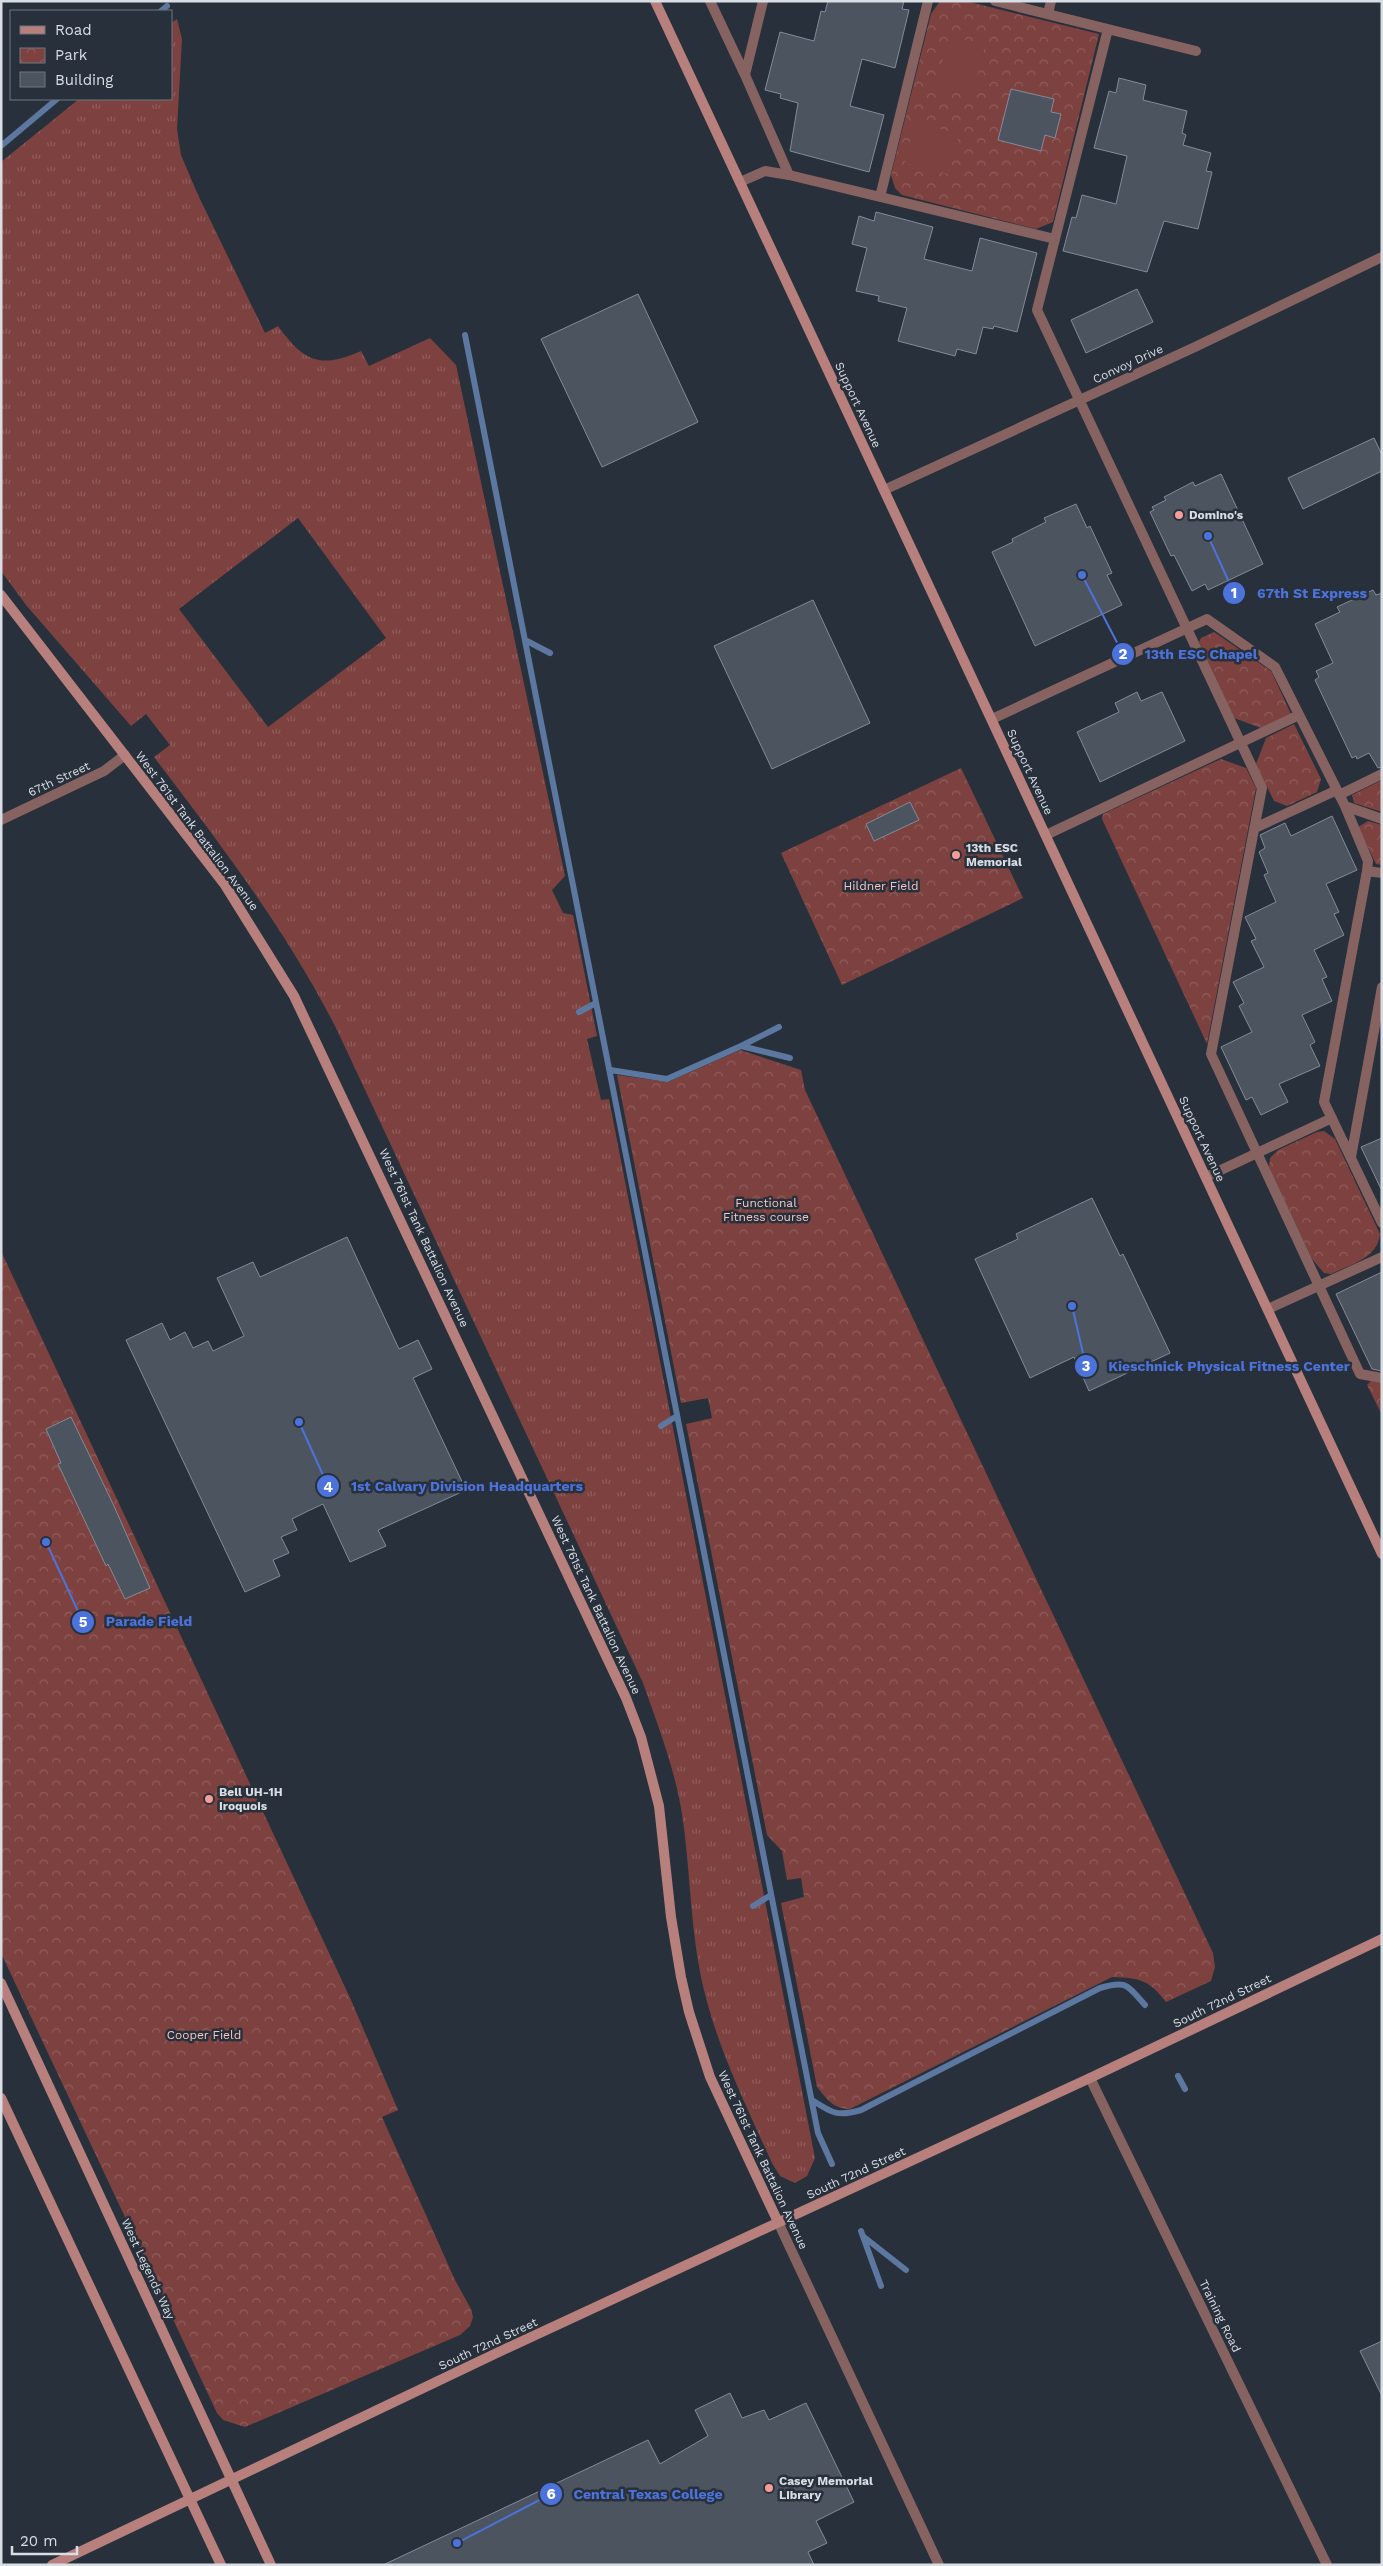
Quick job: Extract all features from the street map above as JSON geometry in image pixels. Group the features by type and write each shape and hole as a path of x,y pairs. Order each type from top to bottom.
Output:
{"street":[{"name":"Support Avenue","path":"655,1 1382,1554"},
{"path":"710,1 789,175"},
{"path":"745,75 763,1"},
{"path":"880,197 928,1"},
{"path":"995,1 1196,51"},
{"path":"1048,14 1051,1"},
{"path":"1108,29 1037,310 1262,788 1211,1054 1360,1374 1382,1378"},
{"path":"740,182 765,171 789,175 1055,239"},
{"name":"Convoy Drive","path":"884,490 1382,257"},
{"name":"West 761st Tank Battalion Avenue","path":"1,596 226,885 294,996 465,1353 626,1698 641,1737 659,1806 671,1917 681,1977 689,2012 710,2078 939,2565"},
{"path":"992,719 1207,619 1276,667 1345,806 1368,861 1324,1102 1382,1223"},
{"path":"1046,835 1299,715"},
{"name":"67th Street","path":"1,820 104,771 125,755"},
{"path":"1255,828 1382,774"},
{"path":"1345,806 1382,819"},
{"path":"1367,871 1382,873"},
{"path":"1351,1157 1382,987"},
{"path":"1206,1177 1332,1118"},
{"path":"1268,1310 1382,1257"},
{"name":"South 72nd Street","path":"52,2565 1382,1939"},
{"name":"West Legends Way","path":"1,1984 271,2565"},
{"name":"Training Road","path":"1090,2078 1327,2565"},
{"path":"1,2098 221,2565"}],"green space":[{"path":"940,1 965,1 1099,34 1053,222 1036,229 902,195 895,188 891,175 931,14"},
{"path":"177,19 182,39 177,129 181,155 198,195 265,333 278,326 296,348 314,359 334,360 361,351 369,366 430,338 456,365 565,876 552,890 563,913 573,915 597,1036 587,1039 601,1100 609,1099 815,2158 807,2176 795,2183 780,2176 772,2163 730,2069 713,2021 700,1972 692,1913 685,1834 679,1797 666,1748 643,1683 337,1030 318,993 275,923 154,757 170,745 146,714 131,726 26,605 1,571 1,162 78,100 172,100 172,22","holes":["298,518 386,638 268,727 179,609"]},
{"path":"949,36 985,44 973,94 936,86"},
{"path":"915,122 959,134 949,174 905,163"},
{"path":"1214,632 1271,671 1291,714 1261,728 1234,718 1199,642 1201,638"},
{"path":"1294,724 1321,779 1317,792 1287,806 1274,801 1256,764 1266,738"},
{"path":"1221,759 1246,768 1256,788 1207,1044 1102,819 1103,814"},
{"name":"Hildner Field","path":"961,768 1023,898 842,985 781,853"},
{"path":"1382,780 1382,812 1354,803 1352,795"},
{"path":"1368,821 1382,825 1382,865 1376,864 1358,827"},
{"name":"Functional Fitness course","path":"740,1050 801,1070 805,1090 1213,1953 1215,1967 1211,1981 1166,2002 1154,1989 1144,1982 1130,1978 1112,1977 850,2109 844,2109 835,2105 817,2087 781,1903 804,1897 801,1878 787,1880 782,1851 767,1835 686,1424 712,1418 708,1398 681,1403 617,1075 668,1082"},
{"path":"1324,1131 1335,1139 1380,1234 1374,1249 1362,1260 1331,1274 1324,1273 1312,1259 1269,1167 1270,1158 1278,1150 1317,1132"},
{"name":"Cooper Field","path":"1,1251 351,2000 398,2110 382,2117 473,2317 470,2326 460,2335 245,2427 223,2420 217,2413 1,1953"},
{"path":"1371,1381 1382,1383 1382,1415 1367,1385"}],"building":[{"path":"828,1 904,1 902,9 909,10 895,68 862,59 850,106 884,115 869,172 790,151 798,103 780,98 781,94 765,90 780,32 814,41 821,11 825,12"},
{"path":"1119,78 1146,85 1143,100 1187,111 1182,133 1186,135 1183,145 1211,153 1206,171 1212,172 1198,229 1164,221 1147,272 1063,251 1072,217 1076,218 1082,195 1116,204 1127,156 1094,148 1109,91 1116,93"},
{"path":"1011,89 1054,99 1051,112 1061,114 1055,138 1045,135 1041,151 998,140"},
{"path":"876,212 933,227 924,259 972,271 980,238 1037,253 1017,332 994,326 993,329 983,327 976,354 957,349 955,356 898,341 907,308 878,301 879,296 856,291 867,248 852,244 859,216 874,221"},
{"path":"1137,289 1153,322 1086,353 1071,320"},
{"path":"638,294 698,422 602,467 541,339"},
{"path":"1374,438 1382,455 1382,471 1303,509 1288,478"},
{"path":"1221,474 1263,564 1208,590 1205,584 1192,591 1174,555 1171,556 1150,512 1154,510 1152,507 1166,500 1164,497 1193,482 1195,486"},
{"path":"1076,504 1087,528 1090,526 1112,573 1107,575 1122,605 1035,646 992,552 1013,542 1012,539 1046,522 1044,518"},
{"path":"1373,590 1376,595 1382,593 1382,767 1378,768 1369,753 1357,759 1356,756 1352,758 1315,680 1319,677 1316,671 1333,663 1315,624 1340,612 1337,607"},
{"path":"813,600 870,723 772,769 714,646"},
{"path":"1137,692 1141,701 1162,692 1185,741 1100,782 1077,732 1119,712 1115,703"},
{"path":"910,802 919,820 874,841 866,824"},
{"path":"1332,816 1357,870 1326,884 1339,912 1334,914 1344,935 1314,950 1327,977 1322,979 1332,1001 1302,1015 1315,1042 1310,1045 1320,1066 1279,1084 1288,1102 1261,1115 1252,1097 1246,1100 1221,1047 1252,1032 1239,1006 1244,1003 1233,982 1264,967 1251,941 1256,939 1245,917 1276,902 1264,875 1268,873 1259,852 1265,848 1260,835 1285,823 1291,836"},
{"path":"1382,1138 1382,1191 1361,1147"},
{"path":"1092,1198 1120,1256 1123,1254 1170,1353 1089,1391 1074,1357 1030,1378 975,1259 1018,1239 1016,1234"},
{"path":"347,1237 399,1349 418,1340 432,1369 413,1378 466,1490 378,1530 386,1546 350,1562 323,1504 292,1519 297,1530 281,1537 289,1553 273,1560 280,1576 245,1592 126,1340 162,1323 170,1340 185,1332 193,1348 208,1341 213,1351 244,1336 217,1278 253,1262 260,1277"},
{"path":"1382,1272 1382,1371 1372,1369 1336,1294"},
{"path":"71,1417 114,1506 150,1588 125,1599 108,1564 106,1566 58,1464 61,1463 46,1429"},
{"path":"1382,2341 1382,2396 1360,2351"},
{"path":"730,2393 742,2418 764,2410 769,2420 806,2403 854,2502 816,2521 827,2543 808,2552 814,2565 383,2565 648,2440 660,2464 708,2436 695,2410"}],"waterway":[{"path":"162,10 167,6"},
{"path":"1,146 56,100"},
{"path":"465,335 818,2133 832,2164"},
{"path":"525,640 550,653"},
{"path":"579,1012 596,1003"},
{"path":"741,1046 779,1027"},
{"path":"610,1070 667,1079 741,1046 790,1058"},
{"path":"661,1426 677,1416"},
{"path":"753,1906 771,1895"},
{"path":"812,2100 830,2111 846,2113 861,2110 1100,1988 1116,1984 1126,1986 1145,2005"},
{"path":"1178,2076 1185,2089"},
{"path":"861,2231 881,2286"},
{"path":"864,2237 906,2270"}],"place":[{"name":"Domino's","path":"1179,515"},
{"name":"67th St Express","path":"1208,536"},
{"name":"13th ESC Chapel","path":"1082,575"},
{"name":"13th ESC Memorial","path":"956,855"},
{"name":"Kieschnick Physical Fitness Center","path":"1072,1306"},
{"name":"1st Calvary Division Headquarters","path":"299,1422"},
{"name":"Parade Field","path":"46,1542"},
{"name":"Bell UH-1H Iroquois","path":"209,1799"},
{"name":"Casey Memorial Library","path":"769,2488"},
{"name":"Central Texas College","path":"457,2543"}]}
